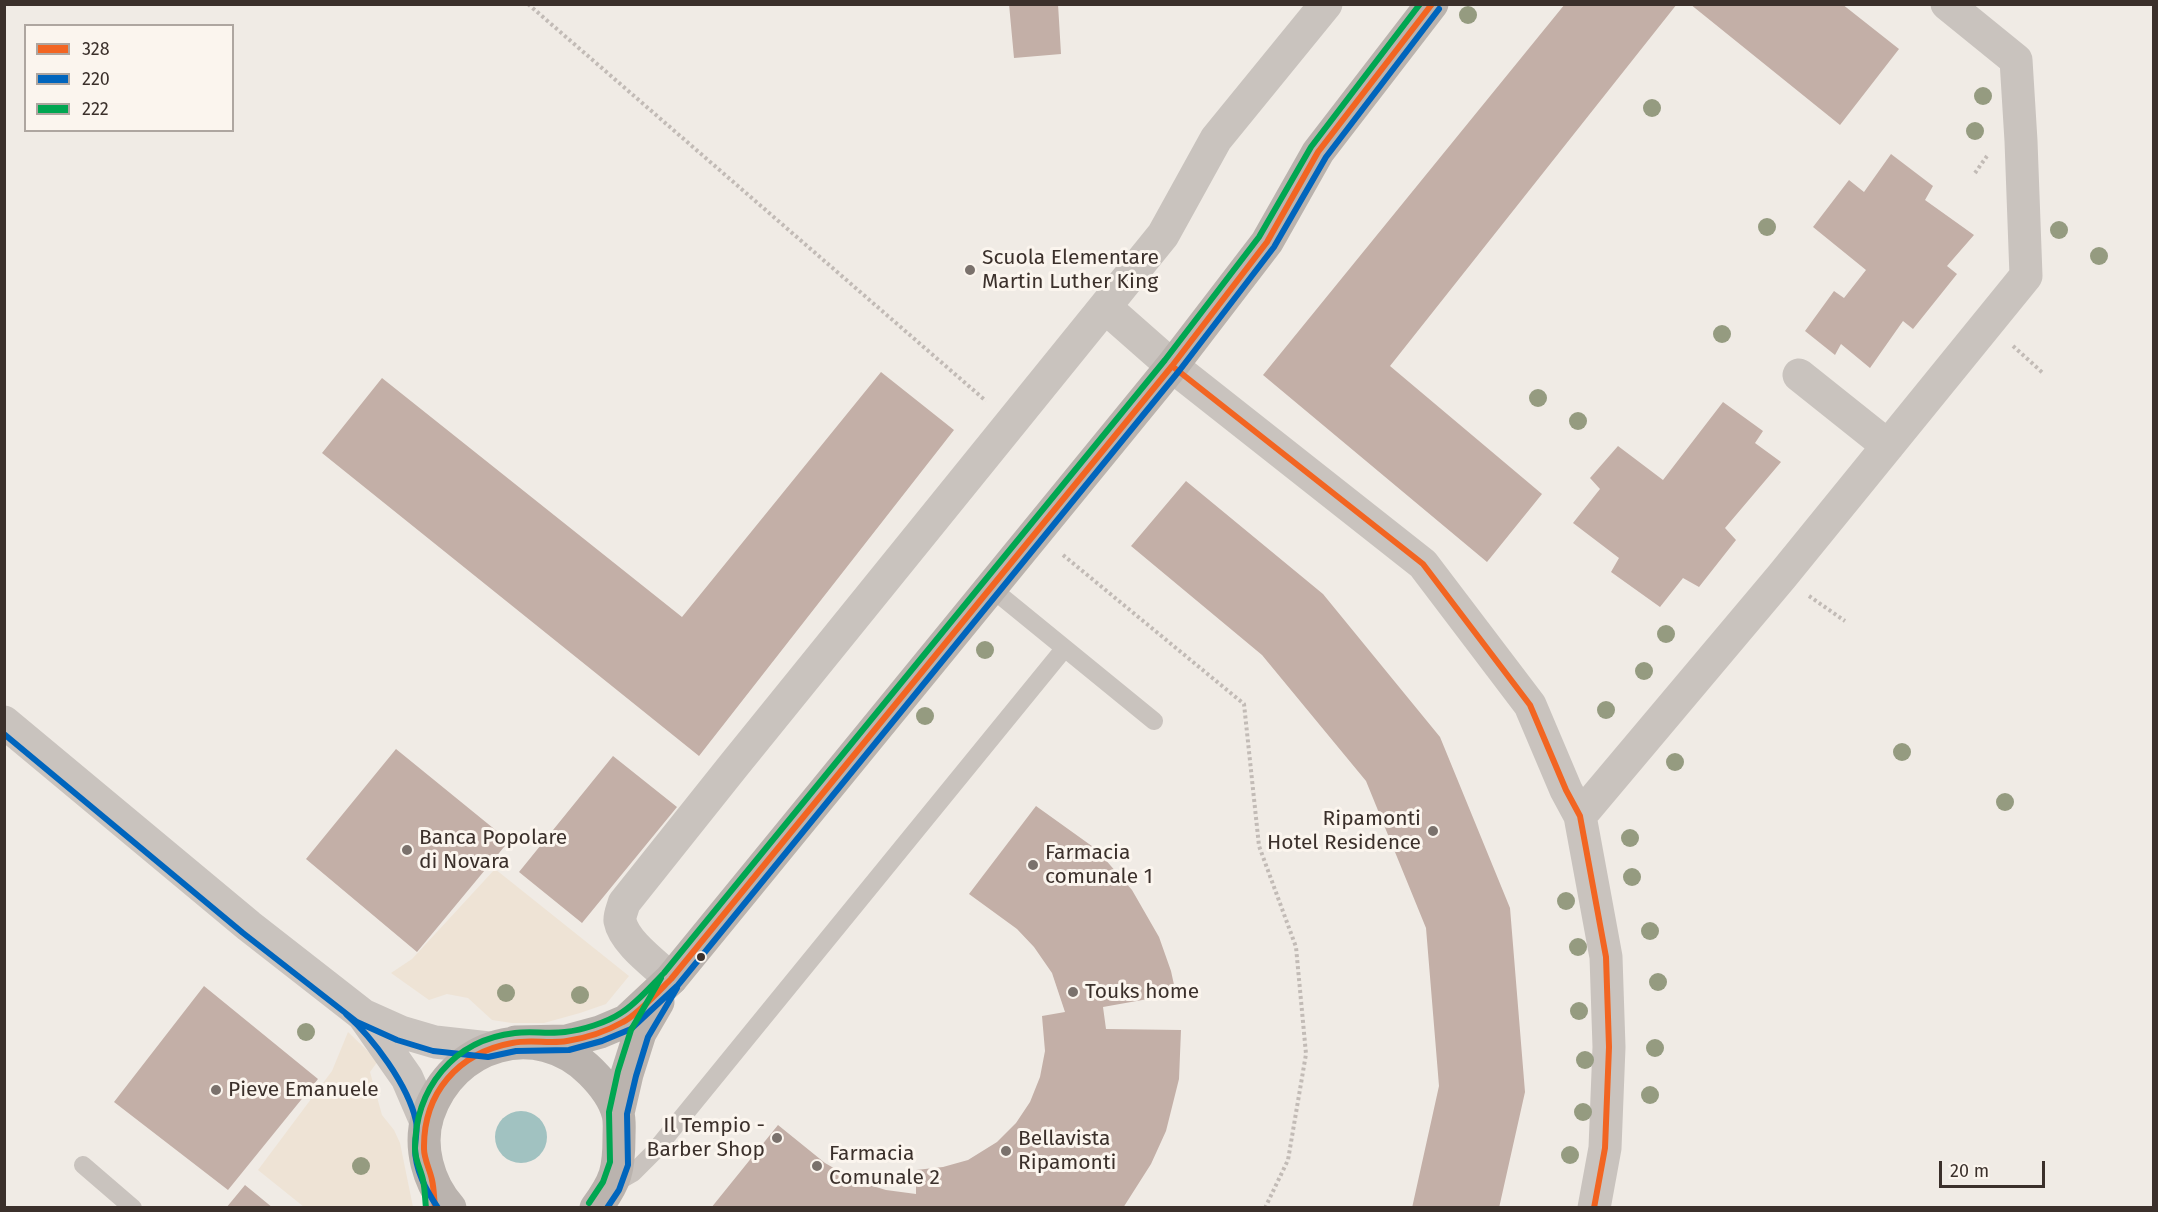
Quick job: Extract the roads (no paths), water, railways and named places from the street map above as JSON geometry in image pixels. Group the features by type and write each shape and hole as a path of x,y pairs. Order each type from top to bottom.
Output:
{"street":[{"path":"670,979 630,942 620,919 624,903 1163,235 1216,139 1326,4"},
{"path":"450,1208 434,1194 424,1151 426,1122 434,1098 448,1077 467,1060 502,1045 567,1041 600,1032 626,1020 670,979 1172,366 1267,242 1318,152 1432,4"},
{"path":"1580,816 1782,576 2026,276 2016,60 1947,4"},
{"path":"1105,307 1172,366 1423,564 1530,705 1566,790 1580,816 1606,957 1609,1024 1605,1148 1594,1208"},
{"path":"1799,375 1888,446"},
{"path":"4,722 249,926 363,1015 401,1032 435,1042 548,1046 579,1060 603,1083 618,1113"},
{"path":"603,1197 619,1163 618,1113 627,1074 640,1033 670,979"},
{"path":"363,1015 407,1078 426,1122"}],"lane":[{"path":"991,588 1154,721"},
{"path":"603,1197 633,1173 653,1153 878,880 1064,649"},
{"path":"83,1165 133,1208"}],"water":[{"path":"521,1111 531,1113 539,1119 545,1127 547,1137 545,1147 539,1155 531,1161 521,1163 511,1161 503,1155 497,1147 495,1137 497,1127 503,1119 511,1113"}],"place":[{"name":"Scuola Elementare Martin Luther King","path":"970,270"},
{"name":"Ripamonti Hotel Residence","path":"1433,831"},
{"name":"Banca Popolare di Novara","path":"407,850"},
{"name":"Farmacia comunale 1","path":"1033,865"},
{"name":"Touks home","path":"1073,992"},
{"name":"Pieve Emanuele","path":"216,1090"},
{"name":"Il Tempio - Barber Shop","path":"777,1138"},
{"name":"Bellavista Ripamonti","path":"1006,1151"},
{"name":"Farmacia Comunale 2","path":"817,1166"}]}
